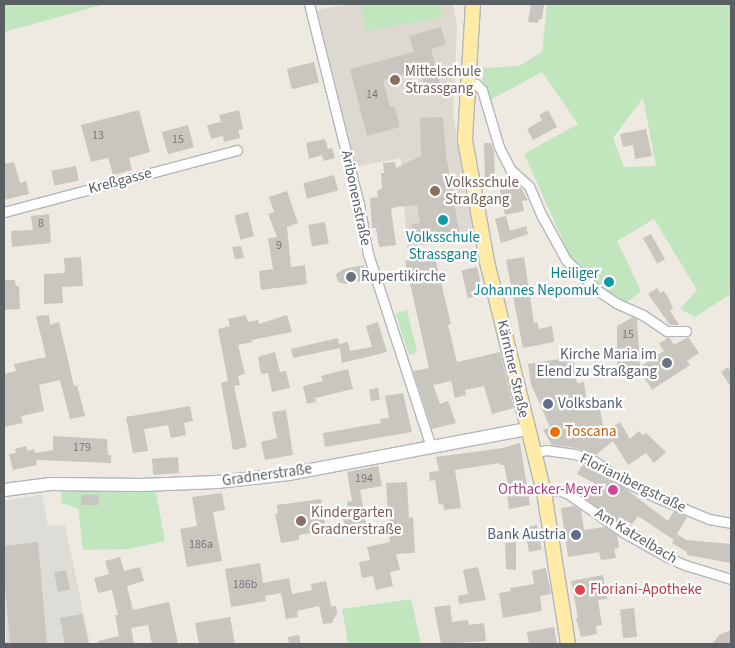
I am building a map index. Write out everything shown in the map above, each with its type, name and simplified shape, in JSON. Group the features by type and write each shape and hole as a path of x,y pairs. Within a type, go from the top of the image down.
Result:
{"main road":[{"name":"Kärntner Straße","path":"473,4 465,140 488,264 544,492 568,644"},
{"name":"Gradnerstraße","path":"4,490 51,484 142,485 217,482 289,474 527,429"}],"street":[{"name":"Aribonenstraße","path":"309,4 359,204 368,254 432,447"},
{"path":"467,81 476,84 482,90 499,147 510,169 529,186 556,245 577,272 597,290 616,303 643,315 667,331 686,331"},
{"name":"Kreßgasse","path":"4,212 237,150"},
{"name":"Florianibergstraße","path":"533,453 546,450 575,454 594,461 624,481 656,496 709,518 731,523"},
{"name":"Am Katzelbach","path":"544,492 557,490 567,492 652,549 685,565 731,579"}],"shaded area":[{"name":"Mittelschule Strassgang","path":"350,4 453,4 457,26 453,114 473,231 464,240 407,248 401,158 354,167 317,10"},
{"path":"42,494 48,526 65,525 90,644 6,644 4,501"}],"green space":[{"path":"4,4 106,4 4,32"},
{"path":"361,4 440,4 443,17 366,31"},
{"path":"547,4 731,4 731,294 695,317 680,309 697,290 654,219 617,241 641,291 625,304 602,290 573,263 524,154 578,124 542,72 481,105 483,68 519,66 542,52","holes":["643,98 656,166 624,167 613,138"]},
{"path":"407,310 417,352 409,355 396,315"},
{"path":"61,492 156,492 165,541 129,549 83,550 78,509 62,503"},
{"path":"411,599 421,644 348,644 342,609"}],"building":[{"path":"531,4 544,4 542,19 539,19 538,23 528,22"},
{"path":"441,27 446,45 431,49 441,88 426,92 420,70 383,80 390,107 394,106 400,127 367,136 350,69 414,52 409,36"},
{"path":"314,62 319,82 292,89 287,69"},
{"path":"139,110 150,152 129,158 132,170 113,175 108,158 91,162 81,125"},
{"path":"239,110 243,129 238,130 240,138 224,142 223,136 211,139 207,125 221,122 219,115"},
{"path":"548,110 557,127 533,140 527,129 542,120 539,115"},
{"path":"443,117 446,155 460,237 444,241 443,238 414,241 412,224 420,223 417,205 396,207 391,209 396,245 379,247 376,228 372,228 370,198 378,197 377,191 382,188 381,173 384,173 383,163 395,162 396,168 421,156 420,118"},
{"path":"188,125 194,147 168,154 162,132"},
{"path":"646,129 652,156 635,159 633,145 623,147 620,134"},
{"path":"325,139 328,149 332,148 335,158 324,161 322,155 309,159 306,143"},
{"path":"484,143 491,143 494,151 495,182 485,183"},
{"path":"14,162 20,183 26,181 29,194 4,200 4,164"},
{"path":"76,166 79,181 54,185 51,171"},
{"path":"334,175 338,190 307,199 303,183"},
{"path":"520,186 528,200 522,201 524,211 505,215 500,190"},
{"path":"287,191 298,223 287,227 291,267 305,265 307,284 261,290 259,271 273,269 268,238 277,237 268,214 274,212 269,197"},
{"path":"248,212 254,236 240,240 234,215"},
{"path":"49,214 51,243 12,247 11,231 33,230 31,216"},
{"path":"506,216 510,231 526,226 528,234 501,243 495,219"},
{"path":"325,222 329,244 312,247 308,225"},
{"path":"651,234 665,259 657,264 643,238"},
{"path":"241,246 244,258 235,259 232,247"},
{"path":"81,257 83,286 62,287 63,303 44,304 44,274 65,273 64,258"},
{"path":"524,257 534,323 537,322 539,329 552,326 554,342 523,348 506,260"},
{"path":"418,258 419,262 435,258 451,324 448,325 457,362 500,352 514,408 492,414 484,386 465,390 466,395 455,398 451,381 433,385 440,404 448,401 456,423 432,429 413,371 429,368 405,261"},
{"name":"Rupertikirche","path":"364,265 366,280 345,284 338,282 336,274 344,269"},
{"path":"477,267 483,294 468,298 461,271"},
{"path":"4,280 15,280 16,286 19,286 20,309 4,310"},
{"path":"657,288 660,293 664,291 669,299 673,309 670,310 679,325 670,325 648,294"},
{"path":"49,315 50,325 59,322 74,386 77,385 85,416 70,419 60,380 39,385 44,411 21,416 23,423 4,427 4,374 16,371 14,364 46,357 36,316"},
{"path":"246,315 248,322 258,320 259,324 287,315 292,332 252,340 252,342 238,345 245,374 238,376 240,385 234,386 247,447 233,450 221,383 228,381 218,329 230,326 228,319"},
{"path":"633,317 637,319 640,366 617,368 617,326"},
{"path":"378,322 387,352 342,363 340,348 293,358 291,349 338,338 339,344 348,342 350,351 372,347 366,326"},
{"name":"Kirche Maria im Elend zu Straßgang","path":"669,337 674,345 688,337 699,353 687,361 690,365 652,390 638,368 664,351 659,344"},
{"path":"275,352 280,372 286,371 290,388 272,392 268,373 261,374 258,357"},
{"path":"573,357 577,383 584,382 587,404 599,403 604,432 620,422 630,439 639,431 643,435 646,433 666,452 654,463 646,453 628,465 613,441 596,455 576,448 552,445 543,430 550,427 531,384 528,364"},
{"path":"728,367 731,372 731,387 721,372"},
{"path":"348,369 353,389 315,398 316,402 307,404 303,386 323,381 321,376"},
{"path":"378,388 380,400 371,401 369,389"},
{"path":"403,393 412,432 325,447 323,433 381,423 380,419 389,418 385,396"},
{"path":"190,406 193,421 184,423 186,435 171,438 168,425 144,429 148,451 133,453 126,417"},
{"path":"286,410 293,455 265,460 261,442 277,438 272,412"},
{"path":"53,436 107,439 108,455 111,455 111,463 36,460 37,465 13,470 9,454 16,453 15,449 26,446 27,451 34,449 35,453 53,450"},
{"path":"520,443 530,505 509,509 507,495 510,494 504,465 499,463 455,470 461,508 444,510 443,504 439,505 435,480 430,481 429,472 439,471 436,457 503,448"},
{"path":"178,457 179,473 153,475 152,459"},
{"path":"583,464 623,487 668,521 674,511 687,517 677,534 686,540 731,544 731,563 687,555 687,552 672,543 674,540 638,516 629,528 626,527 584,498 596,484 577,474"},
{"path":"378,466 382,486 360,490 367,529 345,532 343,517 349,516 347,502 352,501 347,472"},
{"path":"407,482 409,518 413,517 415,553 396,554 400,570 390,572 393,586 376,590 373,576 362,578 359,562 370,560 367,547 390,542 386,483"},
{"path":"222,493 225,510 213,512 222,561 187,567 180,529 197,526 192,497"},
{"path":"81,495 99,495 99,505 81,505"},
{"name":"Kindergarten Gradnerstraße","path":"321,499 326,530 299,535 299,540 281,543 275,514 278,513 277,505"},
{"path":"574,506 581,510 584,530 605,527 617,535 619,548 614,549 616,558 601,560 599,552 568,557 561,508"},
{"path":"537,525 542,550 529,552 524,527"},
{"path":"38,542 47,644 10,644 4,575 4,546"},
{"path":"516,542 516,570 506,569 505,543"},
{"path":"120,557 124,571 140,567 144,581 127,586 133,610 169,602 178,644 152,644 148,625 131,628 134,644 98,644 98,641 119,636 115,615 118,615 112,590 98,593 94,578 109,574 105,561"},
{"path":"260,563 263,583 289,578 292,594 312,590 311,584 326,581 331,606 336,606 337,613 332,623 323,624 319,606 297,611 298,617 286,619 281,593 265,596 266,601 231,607 225,569"},
{"path":"478,567 486,600 459,604 458,596 468,594 463,570"},
{"path":"546,568 551,594 540,596 542,611 503,618 499,593 511,591 510,588 534,584 532,571"},
{"path":"66,570 70,590 58,592 54,572"},
{"path":"603,575 607,599 598,600 602,625 596,626 597,634 581,637 576,618 578,618 571,581"},
{"path":"450,605 452,622 468,620 469,625 484,623 486,641 441,644 434,607"},
{"path":"634,608 637,637 623,638 620,609"},
{"path":"82,614 89,644 65,644 60,618"},
{"path":"230,617 235,644 199,644 195,623"},
{"path":"554,627 557,644 529,644 527,632"},
{"path":"731,630 731,644 712,644 719,635"},
{"path":"299,635 301,644 289,644 288,637"}],"place":[{"name":"Mittelschule Strassgang","path":"395,80"},
{"name":"Volksschule Straßgang","path":"435,191"},
{"name":"Volksschule Strassgang","path":"443,220"},
{"name":"Rupertikirche","path":"351,277"},
{"name":"Heiliger Johannes Nepomuk","path":"609,282"},
{"name":"Kirche Maria im Elend zu Straßgang","path":"667,363"},
{"name":"Volksbank","path":"548,404"},
{"name":"Toscana","path":"555,432"},
{"name":"Orthacker-Meyer","path":"613,490"},
{"name":"Kindergarten Gradnerstraße","path":"301,521"},
{"name":"Bank Austria","path":"576,535"},
{"name":"Floriani-Apotheke","path":"580,590"}]}
